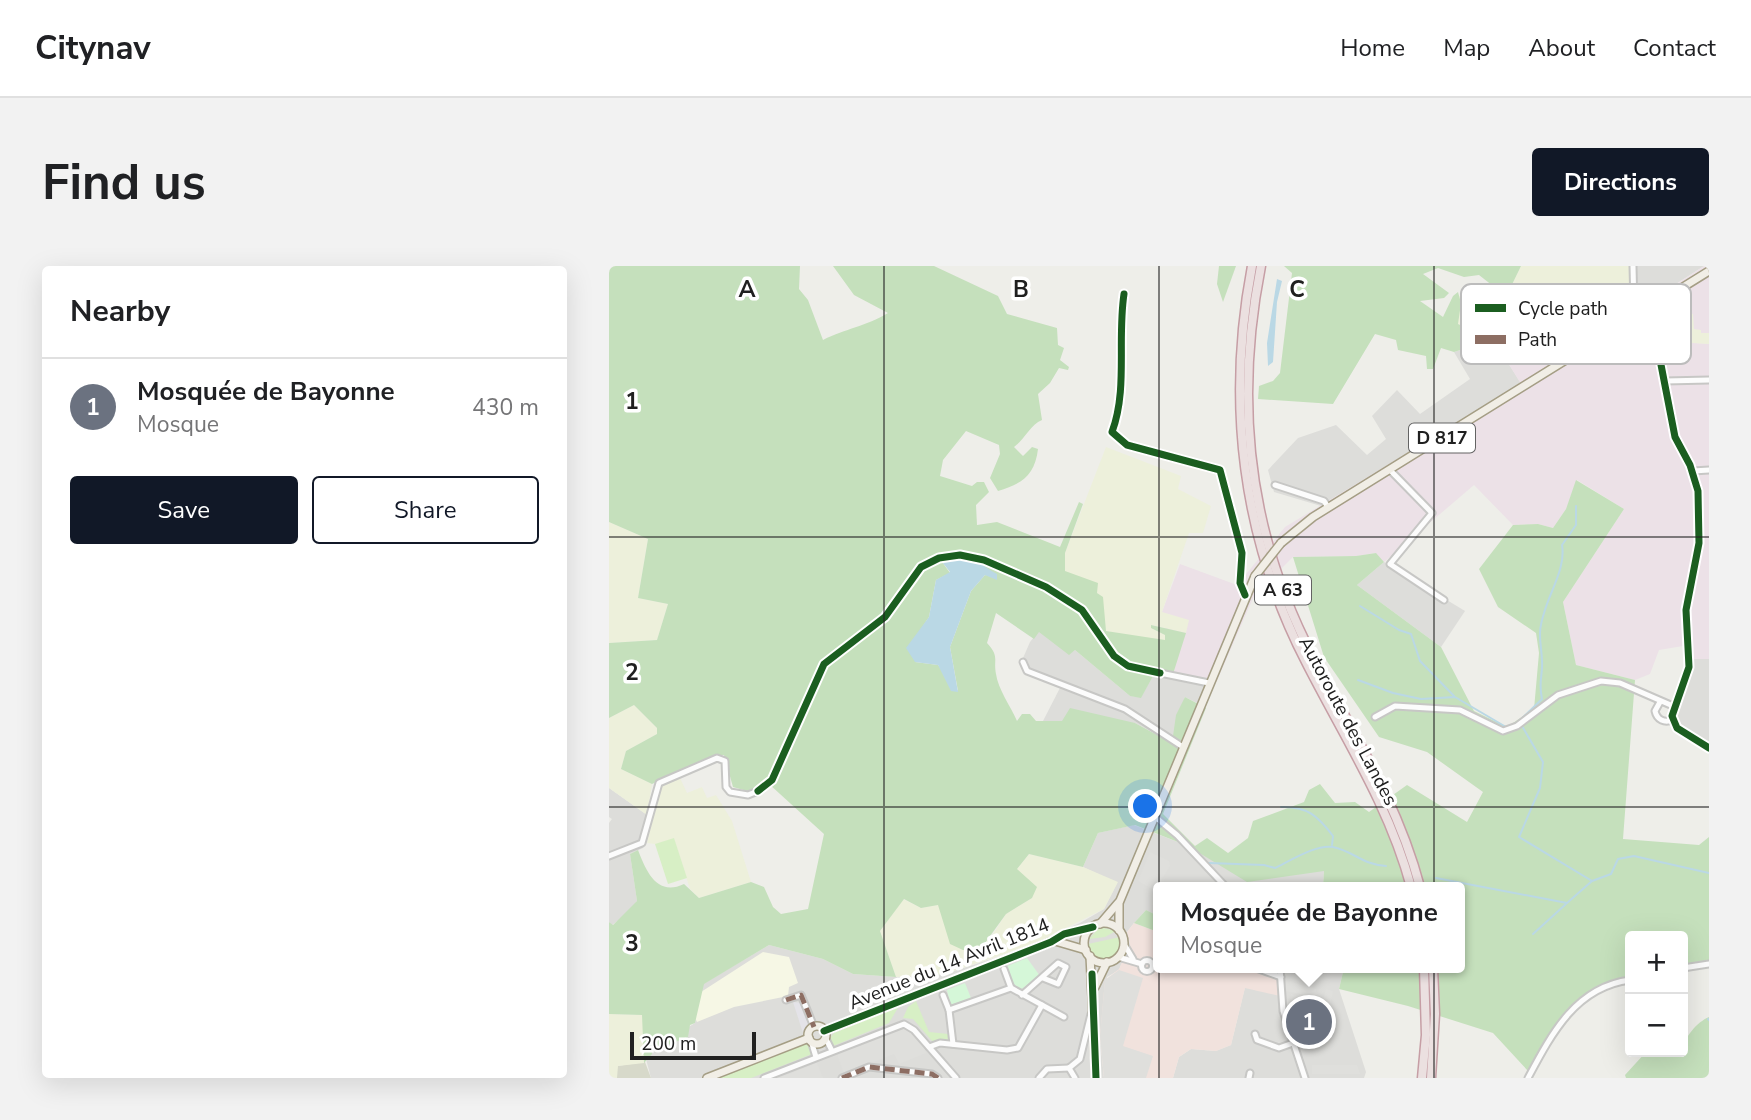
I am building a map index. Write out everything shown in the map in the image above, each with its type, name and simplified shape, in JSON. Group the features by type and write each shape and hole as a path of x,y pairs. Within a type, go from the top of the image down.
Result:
{"highway":[{"name":"Autoroute des Landes","path":"1252,266 1242,318 1239,408 1244,473 1257,540 1288,627 1385,810 1409,882"},
{"name":"Autoroute des Landes","path":"1261,266 1251,318 1246,370 1252,471 1266,538 1303,637 1394,809 1418,882"},
{"path":"1422,1078 1426,1035 1424,973"},
{"path":"1431,1078 1435,1024 1433,973"}],"main road":[{"name":"D 817","path":"1689,284 1709,271"},
{"name":"D 817","path":"1119,930 1119,903 1255,576 1281,543 1328,507 1561,364"},
{"name":"D 817","path":"1097,925 1119,903"},
{"path":"1094,992 1107,962 1118,957 1124,944 1119,930 1097,925 1086,935 1094,992 1097,1078"},
{"name":"Avenue du 14 Avril 1814","path":"707,1078 825,1035 1064,934 1097,925"},
{"name":"Avenue du 14 Avril 1814","path":"1054,940 1088,953"},
{"path":"1088,953 1107,962"},
{"path":"810,1041 807,1032 814,1027 819,1026 825,1035"}],"street":[{"path":"1633,266 1633,284"},
{"path":"1124,294 1119,369 1121,404 1112,432 1127,445 1220,470 1242,553 1240,583 1245,595"},
{"path":"1662,364 1675,437 1693,471 1698,491 1699,543 1686,610 1689,667 1673,706 1673,720 1687,736 1709,748"},
{"path":"1665,381 1709,380"},
{"path":"1390,470 1432,513 1391,564 1444,600"},
{"path":"1693,471 1709,470"},
{"path":"1275,485 1324,501 1328,507"},
{"path":"1023,662 1027,671 1125,709 1182,747"},
{"path":"1160,673 1209,683"},
{"path":"1375,717 1395,706 1460,710 1503,731 1517,726 1558,695 1601,681 1620,682 1673,706"},
{"path":"1660,702 1655,711 1658,718 1665,722 1673,720"},
{"path":"609,856 642,844 659,783 717,758 725,761 726,788 730,792 748,795 758,791"},
{"path":"1154,816 1177,835 1218,882"},
{"path":"1124,944 1133,959"},
{"path":"1118,957 1133,959 1142,964 1146,972 1153,964"},
{"path":"1688,967 1709,964"},
{"path":"1004,969 1010,988 1064,1017"},
{"path":"1272,973 1281,976"},
{"path":"1280,973 1283,1011 1305,1078"},
{"path":"1023,995 1043,978"},
{"path":"1528,1078 1546,1045 1584,998 1609,983 1625,981"},
{"path":"949,1010 1010,988"},
{"path":"786,1000 801,995 814,1027"},
{"path":"943,995 949,1010 953,1044"},
{"path":"1039,1078 1047,1069 1069,1068 1080,1059 1093,1002"},
{"path":"929,1047 940,1043 1007,1050 1019,1046 1042,1005"},
{"path":"764,1078 904,1024 913,1028 956,1078"},
{"path":"1255,1034 1257,1040 1279,1048 1293,1043"},
{"path":"825,1035 832,1051"},
{"path":"810,1041 816,1057"},
{"path":"842,1078 869,1067 932,1074 938,1078"},
{"path":"1069,1068 1076,1078"}],"shaded area":[{"path":"1521,266 1630,266 1630,284 1512,284"},
{"path":"1635,266 1704,266 1676,284 1637,284"},
{"path":"1704,266 1709,266 1709,333 1691,336 1691,284 1676,284"},
{"path":"1461,296 1461,325 1458,324"},
{"path":"1691,314 1694,329 1709,333 1709,344 1691,343"},
{"path":"1691,343 1709,344 1709,659 1693,659 1683,646 1659,650 1650,674 1635,680 1576,665 1563,602 1624,509 1577,480 1566,509 1553,528 1538,524 1513,525 1474,485 1384,562 1375,553 1357,556 1293,557 1254,596 1215,685 1173,674 1162,612 1180,564 1237,585 1285,527 1521,384 1509,364 1691,364"},
{"path":"1461,350 1461,364 1454,352"},
{"path":"1461,364 1509,364 1522,385 1321,506 1274,492 1268,470 1298,438 1336,425 1367,455 1386,439 1372,416 1397,390 1420,414 1470,379"},
{"path":"1106,447 1181,476 1178,489 1211,506 1203,533 1189,533 1162,612 1189,620 1186,633 1152,625 1151,628 1165,635 1165,640 1153,640 1106,631 1097,593 1065,571 1065,553"},
{"path":"609,522 648,539 638,598 668,604 657,640 609,643"},
{"path":"1384,562 1465,611 1441,647 1357,585"},
{"path":"1039,631 1069,654 1075,650 1130,696 1141,697 1158,667 1206,683 1197,703 1185,697 1172,743 1135,723 1043,721 1061,686 1029,676 1020,665 1030,642"},
{"path":"1693,659 1709,659 1709,748 1673,727 1674,710"},
{"path":"634,705 657,728 657,734 626,751 621,769 652,784 647,815 609,788 609,718"},
{"path":"680,778 687,793 702,787 707,798 716,795 732,821 751,882 699,898 690,889 674,839 655,844 647,843 661,785"},
{"path":"609,788 647,815 648,832 643,848 630,854 637,901 630,911 612,925 609,922 609,823 612,819 609,817"},
{"path":"1134,825 1188,846 1324,871 1323,882 1153,882 1153,914 1146,910 1127,932 1130,944 1119,970 1107,977 1100,1036 1104,1078 651,1078 646,1059 651,1051 695,1023 703,984 769,945 823,959 853,974 896,977 945,974 1007,954 1080,923 1104,909 1117,883 1083,867 1098,833"},
{"path":"1150,852 1169,861 1170,866 1160,882 1153,882 1153,906 1152,889 1138,881"},
{"path":"1029,854 1083,867 1118,882 1104,909 1036,943 945,974 896,977 880,931 903,899 921,908 938,905 991,937 1006,914 1032,898 1017,869"},
{"path":"1134,923 1153,930 1153,973 1260,973 1279,979 1280,996 1245,988 1231,1045 1216,1051 1191,1049 1179,1057 1173,1078 1104,1078 1100,1036 1105,980 1119,969 1130,944 1127,932"},
{"path":"763,952 789,957 798,983 789,987 788,996 734,1007 697,1022 687,1001"},
{"path":"1119,970 1143,978 1123,1046 1153,1056 1146,1078 1104,1078 1100,1036 1105,980"},
{"path":"1260,973 1343,973 1339,989 1366,1072 1364,1078 1173,1078 1179,1057 1191,1049 1216,1051 1231,1045 1245,987 1264,976"},
{"path":"1284,980 1316,989 1317,997 1285,991"},
{"path":"1326,989 1333,991 1328,1013 1315,1010 1317,1001 1323,1002"},
{"path":"1291,994 1315,1000 1313,1009 1291,1004"},
{"path":"793,1002 803,1003 811,1020 803,1033"},
{"path":"1286,1005 1328,1015 1324,1035 1297,1033"},
{"path":"1290,1007 1306,1010 1307,1022 1301,1022 1304,1032 1294,1028"},
{"path":"609,1014 642,1015 643,1021 644,1063 618,1066 617,1078 609,1078"},
{"path":"906,1027 923,1045 926,1053 899,1064 894,1054 844,1074 837,1054"},
{"path":"645,1062 651,1078 617,1078 617,1066"},
{"path":"817,1063 823,1078 779,1078"},
{"path":"1312,1065 1357,1065 1360,1074 1312,1074"}],"green space":[{"path":"609,266 800,266 799,289 808,300 823,340 888,313 854,295 833,266 934,266 998,296 1007,314 1057,328 1058,345 1064,348 1060,360 1069,367 1068,370 1059,368 1050,383 1038,394 1042,420 1014,447 1023,456 1032,447 1038,449 1030,472 1014,485 998,491 990,478 1000,454 999,445 966,431 943,460 940,476 972,486 977,482 984,482 989,492 976,505 977,525 997,522 1060,547 1079,502 1083,504 1065,553 1065,571 1098,583 1097,593 1103,597 1106,631 1165,640 1165,635 1151,628 1151,625 1186,633 1173,674 1158,667 1141,698 1130,696 1075,650 1069,655 1039,632 1034,639 996,613 987,643 995,655 999,686 1017,721 1022,714 1030,714 1036,721 1062,721 1070,708 1135,723 1172,743 1176,715 1185,697 1206,708 1163,814 1195,846 1207,838 1228,853 1248,838 1253,821 1304,802 1309,790 1320,784 1335,803 1355,802 1369,812 1407,785 1467,822 1483,792 1427,752 1379,737 1324,657 1293,557 1376,553 1384,562 1357,585 1441,647 1474,711 1507,727 1534,709 1539,653 1536,633 1498,607 1479,569 1513,525 1538,524 1553,528 1566,509 1576,480 1624,509 1563,602 1576,665 1635,680 1623,839 1699,845 1709,837 1709,961 1688,963 1688,931 1625,931 1625,978 1612,981 1582,999 1547,1040 1528,1071 1493,1033 1408,1006 1339,989 1343,973 1465,973 1465,882 1323,882 1324,871 1247,882 1188,846 1135,825 1098,833 1083,867 1029,854 1017,869 1037,887 1032,898 1006,914 980,950 963,950 950,944 938,905 921,908 904,899 880,931 896,977 853,974 823,959 769,945 704,984 695,1023 690,1025 688,1037 652,1051 644,1063 642,1015 609,1014 609,922 613,925 637,901 630,854 638,850 649,873 660,884 675,887 684,884 699,898 751,882 764,887 773,907 781,914 808,909 824,834 769,784 747,791 733,787 724,755 715,755 652,784 621,769 626,751 657,734 657,728 634,705 609,718 609,643 657,640 668,604 638,598 648,539 609,522","holes":["940,559 997,579 985,575 971,591 950,647 958,691 938,665 915,662 917,635 929,617 936,580 950,573"]},
{"path":"1219,266 1236,266 1223,302 1217,284"},
{"path":"1284,266 1521,266 1512,284 1490,284 1479,275 1464,277 1438,268 1423,274 1449,293 1444,298 1420,301 1443,317 1453,296 1458,292 1461,303 1458,324 1461,325 1461,350 1454,352 1441,348 1433,369 1427,369 1426,356 1398,350 1396,340 1375,334 1333,404 1258,399 1259,386 1273,381 1280,373 1292,273"},
{"path":"674,838 687,878 668,884 655,844"},
{"path":"1146,910 1153,914 1153,930 1134,923"},
{"path":"1100,927 1116,931 1105,937 1089,939"},
{"path":"1120,937 1120,949 1112,958 1098,958 1092,954 1088,944"},
{"path":"1027,958 1040,976 1020,990 1011,981 1005,967"},
{"path":"965,983 971,998 950,1005 947,990"},
{"path":"916,1001 929,1032 948,1034 948,1040 933,1042 913,1019 903,1018 908,1007"},
{"path":"899,1006 889,1023 833,1046 830,1038 834,1033"},
{"path":"1709,1017 1709,1078 1626,1078 1625,1075 1641,1057 1688,1057 1688,1036"},
{"path":"802,1044 809,1045 812,1054 751,1078 719,1078"}],"water":[{"path":"1277,279 1282,281 1277,302 1273,362 1268,366 1267,343"},
{"path":"960,555 975,560 997,574 997,580 985,575 971,591 950,647 958,692 951,691 938,665 915,662 906,648 929,617 936,580 950,572 939,558"}],"waterway":[{"path":"1517,723 1542,699 1541,627 1560,571 1562,545 1576,525 1576,506"},
{"path":"1360,606 1399,630 1411,634 1420,661 1454,696"},
{"path":"1358,680 1393,693 1421,699 1455,697 1506,727"},
{"path":"1522,726 1543,762 1540,788 1519,837 1592,881 1611,874 1618,859 1634,856 1709,873"},
{"path":"1281,807 1305,810 1317,818 1333,836 1332,845"},
{"path":"1209,863 1264,865 1275,868 1311,850 1333,847 1371,863 1386,866"},
{"path":"1436,878 1457,882"},
{"path":"1465,884 1567,903 1592,881"},
{"path":"1533,934 1566,904"}],"marked path":[{"path":"786,1000 801,995 814,1027"},
{"path":"842,1078 869,1067 932,1074 938,1078"}],"cycle path":[{"path":"1124,294 1120,399 1112,432 1127,445 1220,470 1242,553 1240,583 1245,595"},
{"path":"1661,364 1675,437 1690,465 1698,491 1699,543 1686,610 1689,667 1672,716 1677,728 1709,748"},
{"path":"758,791 772,780 824,664 885,617 921,567 939,558 960,555 984,560 1046,587 1082,610 1114,656 1128,666 1160,673"},
{"path":"824,1031 1051,942 1064,934 1093,927"},
{"path":"1092,974 1096,1078"}],"place":[{"name":"Mosquée de Bayonne","path":"1309,1022"}]}
